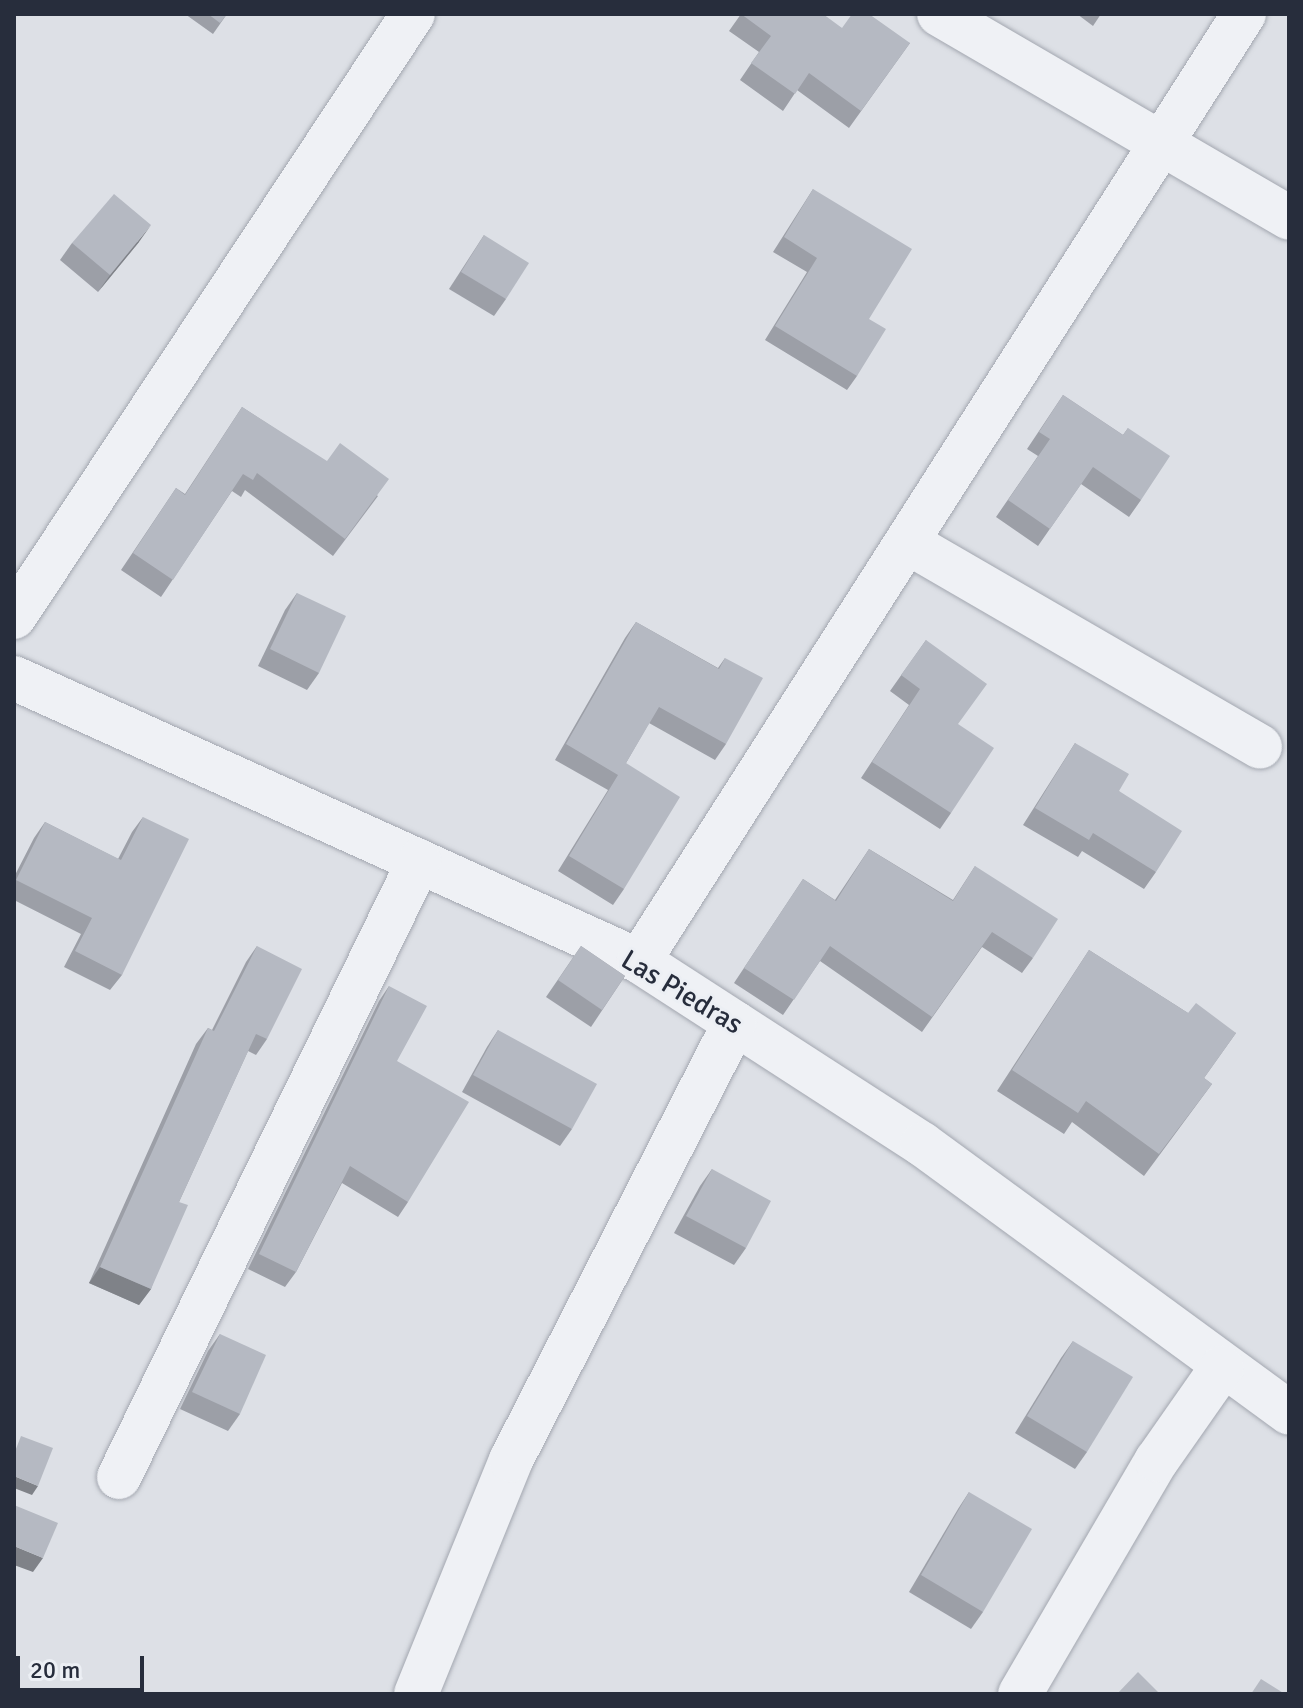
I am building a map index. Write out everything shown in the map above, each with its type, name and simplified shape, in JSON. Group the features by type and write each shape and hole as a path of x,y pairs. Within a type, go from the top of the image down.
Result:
{"street":[{"path":"14,617 413,14"},
{"path":"939,14 1289,218"},
{"path":"639,961 1244,14"},
{"path":"907,542 1260,747"},
{"name":"Las Piedras","path":"14,678 639,961 922,1144 1222,1367 1289,1413"},
{"path":"119,1477 419,861"},
{"path":"416,1694 511,1460 735,1023"},
{"path":"1020,1694 1157,1460 1222,1367"}],"building":[{"path":"208,14 227,14 220,23"},
{"path":"741,14 823,14 842,28 852,14 869,14 910,43 861,111 809,73 795,94 751,63 771,36"},
{"path":"813,189 912,249 869,319 886,329 857,376 775,326 817,258 784,237"},
{"path":"114,194 151,225 110,275 72,243"},
{"path":"484,235 529,263 506,299 461,272"},
{"path":"1063,395 1123,435 1128,428 1170,456 1141,500 1093,467 1050,529 1008,500 1050,439 1039,432"},
{"path":"242,407 327,461 340,443 389,479 345,539 257,473 253,480 243,474 173,580 133,553 176,488 185,495"},
{"path":"297,593 346,616 319,673 270,649"},
{"path":"636,622 719,669 725,658 763,678 726,744 659,707 626,763 680,797 624,889 569,856 618,775 566,744"},
{"path":"926,640 987,684 958,724 994,748 951,813 872,762 920,689 901,675"},
{"path":"1075,743 1129,774 1119,791 1182,831 1156,872 1093,833 1089,840 1035,808"},
{"path":"143,817 189,839 122,975 75,951 92,918 16,880 45,822 121,860"},
{"path":"869,849 953,901 975,866 1058,919 1033,958 992,932 932,1017 830,946 794,1000 744,968 803,879 836,901"},
{"path":"257,946 302,969 267,1039 256,1034 179,1202 188,1205 151,1289 100,1267 208,1028 214,1031"},
{"path":"581,946 625,976 602,1010 558,980"},
{"path":"1089,950 1188,1013 1196,1003 1236,1033 1204,1078 1212,1084 1159,1154 1086,1101 1078,1113 1012,1070"},
{"path":"389,986 427,1006 397,1061 469,1102 408,1202 350,1166 296,1272 259,1254"},
{"path":"498,1030 597,1084 572,1129 473,1075"},
{"path":"712,1169 771,1201 746,1248 686,1216"},
{"path":"220,1334 266,1355 240,1414 192,1392"},
{"path":"1073,1341 1133,1377 1087,1452 1027,1416"},
{"path":"21,1436 53,1448 38,1486 14,1476 14,1454"},
{"path":"969,1492 1032,1529 983,1612 921,1575"},
{"path":"14,1505 58,1523 43,1558 14,1546"},
{"path":"1138,1672 1160,1694 1117,1694"},
{"path":"1261,1679 1285,1694 1251,1694"}]}
